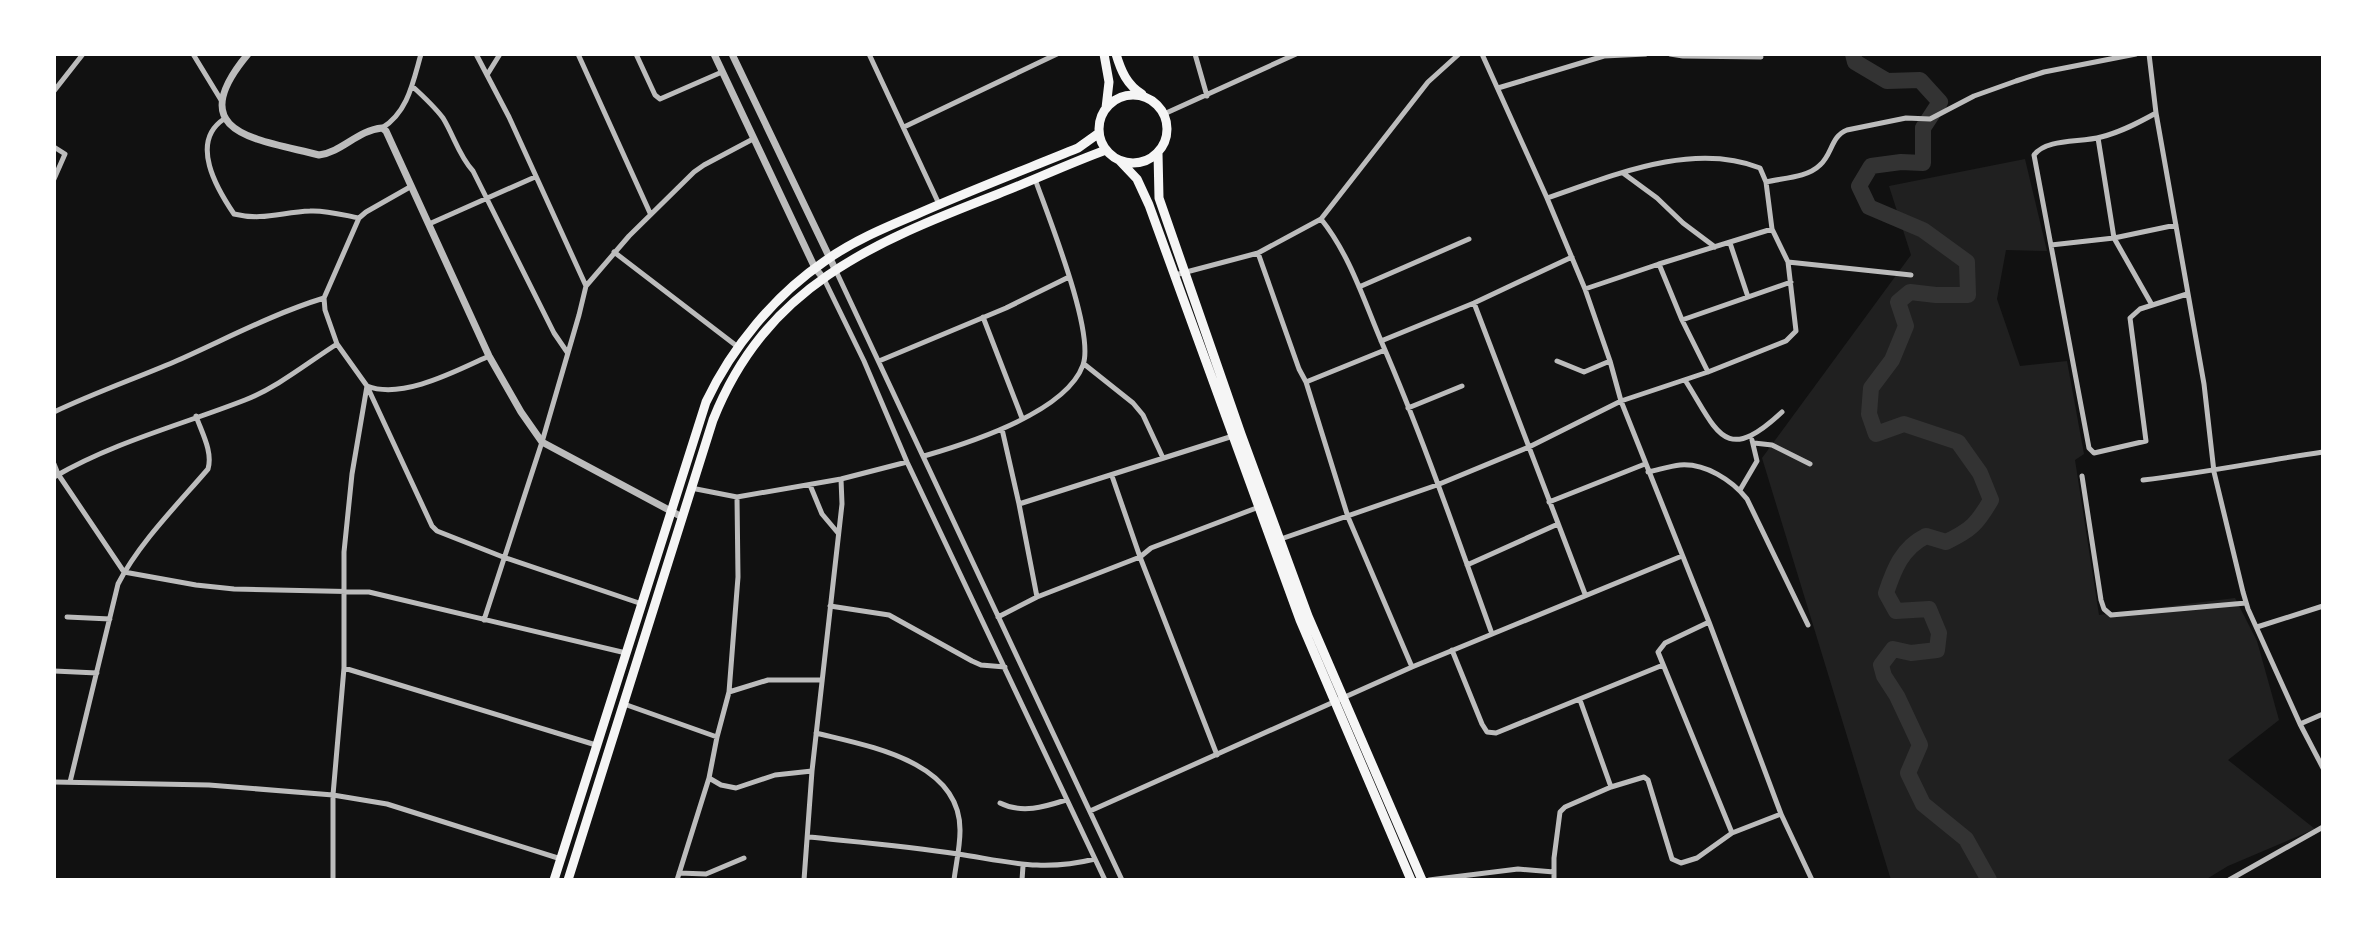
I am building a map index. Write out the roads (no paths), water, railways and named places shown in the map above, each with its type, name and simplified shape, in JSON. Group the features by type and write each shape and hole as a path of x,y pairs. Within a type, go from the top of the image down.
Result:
{"main road":[{"path":"1104,54 1108,82 1106,108"},
{"path":"1116,54 1132,89 1158,105 1168,124 1167,134 1158,153 1159,198 1179,273 1257,508 1338,699 1422,880"},
{"path":"1150,98 1126,95 1115,100 1101,116 1099,133 1106,150 1137,179 1179,273 1268,505 1338,699 1411,880"},
{"path":"554,880 706,402 738,347 793,286 829,258 867,236 939,204 1078,148 1099,133"},
{"path":"568,880 722,397 748,352 800,295 873,246 1106,150"},
{"path":"1119,160 1140,162 1158,153"}],"street":[{"path":"54,91 83,54"},
{"path":"193,54 221,100 224,119 231,128 249,137 319,155 329,154 373,128 382,128 394,121 403,109 421,54"},
{"path":"221,100 237,67 248,54"},
{"path":"476,54 509,117 586,286"},
{"path":"487,75 500,54"},
{"path":"579,54 650,214"},
{"path":"636,54 655,95 660,99 722,72"},
{"path":"713,54 815,268 824,279 864,361 907,462 1105,880"},
{"path":"732,54 879,360 1122,880"},
{"path":"880,54 870,56 939,204"},
{"path":"904,127 1057,54"},
{"path":"1195,54 1207,96"},
{"path":"1164,114 1296,54"},
{"path":"1179,273 1258,253 1321,219 1428,82 1459,54"},
{"path":"1482,54 1585,289 1621,401 1648,472 1709,622 1781,814 1812,880"},
{"path":"1497,88 1604,56 1646,54"},
{"path":"1670,54 1761,57"},
{"path":"1766,182 1805,174 1820,165 1839,133 1906,118 1930,120 1974,96 2044,72 2136,54"},
{"path":"2149,54 2156,113 2204,384 2214,472 2246,603 2300,724 2323,768"},
{"path":"412,86 442,118 464,162 473,171 554,332 568,352"},
{"path":"2156,113 2134,125 2098,138 2043,147 2034,155 2089,448 2094,453 2146,441 2130,318 2140,309 2188,294"},
{"path":"224,119 216,125 207,147 209,163 218,187 234,215 274,217 314,211 359,218"},
{"path":"382,128 386,131 489,356 521,412 542,442 682,517"},
{"path":"2098,138 2114,238 2152,306"},
{"path":"484,620 542,442 586,286 650,214 704,165 753,139"},
{"path":"54,147 65,155 54,180"},
{"path":"1270,543 1437,485 1529,447 1621,401 1708,372 1786,341 1796,331 1788,262 1772,229 1766,182 1760,169 1748,163 1722,159 1683,160 1623,173 1547,198"},
{"path":"1623,173 1716,247"},
{"path":"429,224 535,177"},
{"path":"924,456 968,443 1002,429 1049,403 1072,384 1084,364 1085,347 1075,295 1035,179"},
{"path":"410,187 359,218 324,298 325,310 337,344 367,386 432,526 437,531 503,557 642,604"},
{"path":"1321,219 1338,240 1385,350 1492,634"},
{"path":"2051,245 2114,238 2176,225"},
{"path":"1585,289 1772,229"},
{"path":"1359,287 1469,239"},
{"path":"1730,243 1748,297"},
{"path":"614,252 738,347"},
{"path":"1258,253 1306,382 1348,517 1412,667"},
{"path":"1381,341 1474,303 1572,257"},
{"path":"1788,262 1911,275"},
{"path":"1659,264 1682,320 1708,372"},
{"path":"879,360 983,317 1069,277"},
{"path":"1682,320 1791,282"},
{"path":"54,412 289,310 324,298"},
{"path":"1474,303 1585,594"},
{"path":"983,317 1022,418"},
{"path":"56,475 107,451 196,416 246,400 276,386 337,344"},
{"path":"1306,382 1385,350"},
{"path":"367,386 379,390 413,387 452,374 489,356"},
{"path":"1557,360 1584,372 1610,361"},
{"path":"1084,364 1116,387 1138,409 1163,458"},
{"path":"1685,380 1710,419 1727,439 1752,440 1772,445 1810,464"},
{"path":"333,880 333,795 344,668 342,592 352,474 367,386"},
{"path":"1408,408 1462,386"},
{"path":"1752,440 1782,412"},
{"path":"70,782 118,584 124,572 172,510 208,469 211,460 196,416"},
{"path":"1002,429 1037,597"},
{"path":"1019,504 1241,433"},
{"path":"1740,490 1757,461 1752,440"},
{"path":"2143,480 2214,472 2266,460 2323,452"},
{"path":"691,488 737,497 841,479 907,462"},
{"path":"54,464 56,475 124,572 234,589 369,592 626,653"},
{"path":"1549,502 1645,464"},
{"path":"1648,472 1691,465 1724,477 1740,490 1747,499 1808,625"},
{"path":"1112,476 1140,557 1217,755"},
{"path":"2082,476 2101,600 2111,615 2246,603"},
{"path":"804,880 812,771 842,504 841,479"},
{"path":"810,485 822,514 838,533"},
{"path":"737,497 738,578 729,692 716,737 709,778 678,876 706,874 744,858"},
{"path":"998,617 1037,597 1140,557 1151,548 1268,505"},
{"path":"1467,565 1558,524"},
{"path":"1090,811 1412,667 1682,556"},
{"path":"831,606 889,615 972,662 1005,667"},
{"path":"2257,627 2323,606"},
{"path":"67,617 110,619"},
{"path":"1709,622 1665,642 1658,652 1732,833"},
{"path":"1452,650 1482,724 1487,732 1496,733 1663,665"},
{"path":"344,668 596,745"},
{"path":"54,671 97,673"},
{"path":"729,692 768,680 822,680"},
{"path":"1580,700 1611,787"},
{"path":"623,704 716,737"},
{"path":"2300,724 2323,714"},
{"path":"816,733 906,759 926,769 947,791 957,811 960,830 954,880"},
{"path":"709,778 721,785 736,788 775,775 812,771"},
{"path":"1429,880 1517,869 1554,876 1560,812 1565,807 1611,787 1644,778 1648,779 1672,859 1676,862 1689,862 1732,833 1781,814"},
{"path":"54,782 209,785 333,795 387,804 561,859"},
{"path":"1000,803 1017,809 1047,806 1066,800"},
{"path":"2229,880 2323,827"},
{"path":"809,837 957,854 1023,866 1071,865 1095,859"},
{"path":"1022,880 1023,866"},
{"path":"2248,870 2252,880"}],"waterway":[{"path":"1853,54 1855,62 1887,81 1920,80 1940,102 1923,128 1923,163 1901,162 1871,166 1859,186 1869,207 1923,230 1967,262 1968,295 1910,292 1898,302 1906,326 1892,360 1871,388 1869,414 1876,434 1904,424 1958,442 1980,473 1991,500 1973,526 1962,534 1946,542 1926,536 1900,560 1886,593 1896,611 1929,609 1939,633 1937,650 1911,653 1893,649 1881,665 1884,676 1897,696 1920,745 1908,773 1923,804 1966,839 1989,880"}]}
